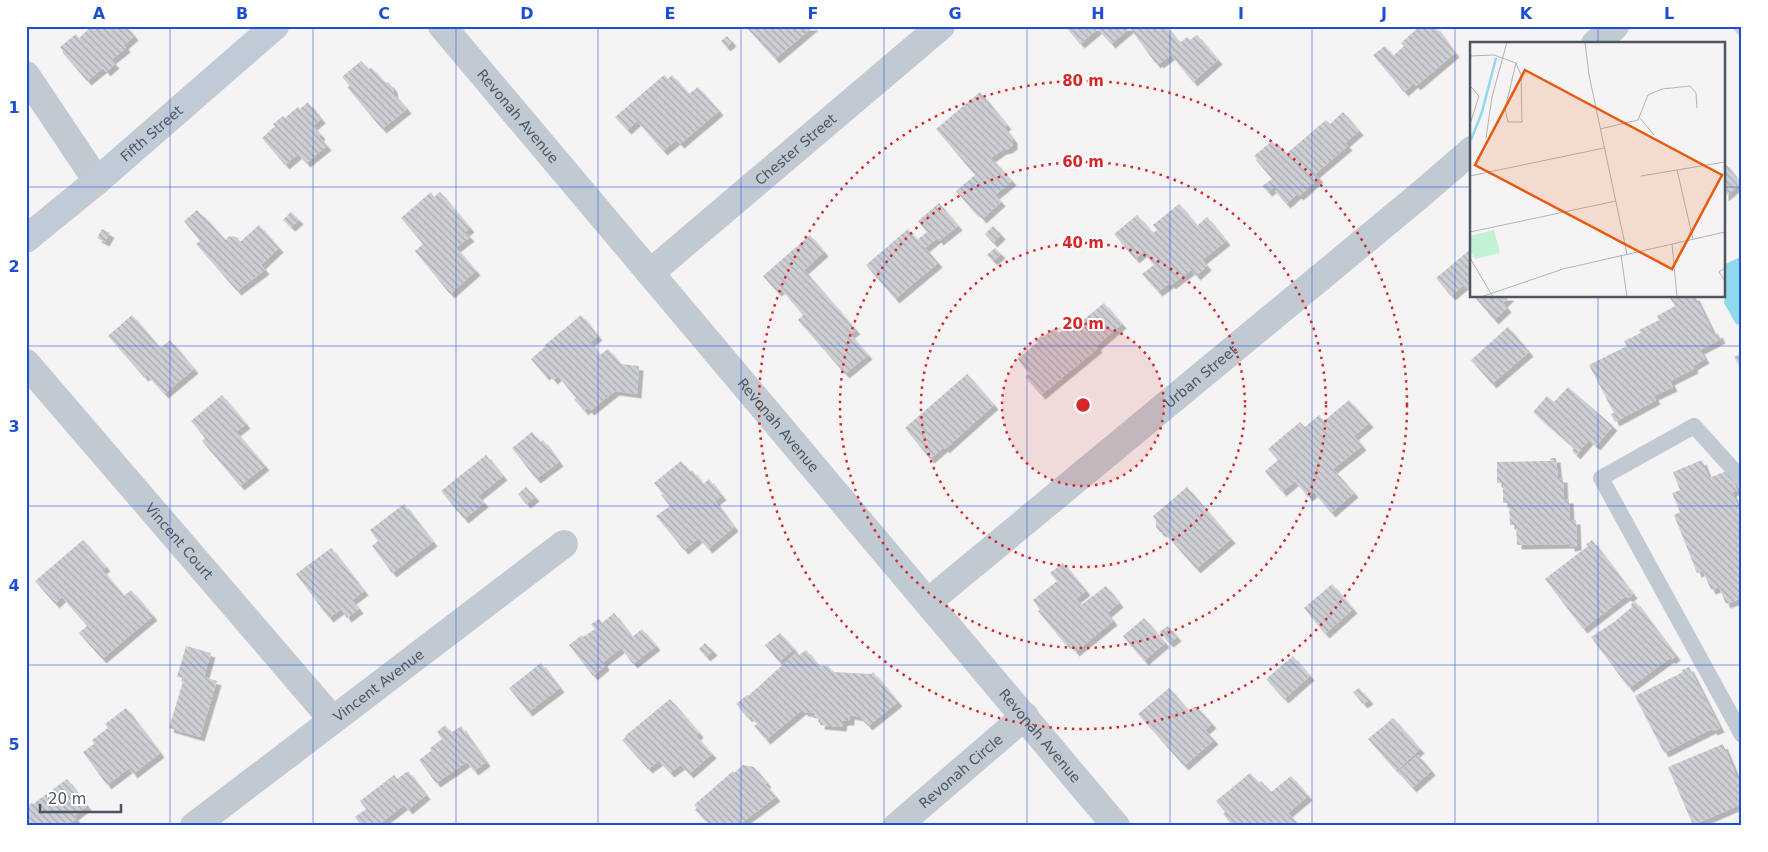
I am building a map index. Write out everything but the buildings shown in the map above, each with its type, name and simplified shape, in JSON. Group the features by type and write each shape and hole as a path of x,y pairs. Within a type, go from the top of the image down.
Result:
{"street":[{"name":"Fifth Street","path":"26,239 97,181 275,26"},
{"name":"Revonah Avenue","path":"442,26 1116,826"},
{"name":"Chester Street","path":"650,273 941,26"},
{"path":"1597,42 1615,26"},
{"path":"26,75 97,181"},
{"name":"Urban Street","path":"928,602 1470,152"},
{"name":"Vincent Court","path":"26,363 332,719"},
{"name":"Vincent Avenue","path":"194,826 564,544"},
{"name":"Revonah Circle","path":"897,826 1025,716"}],"lane":[{"path":"1742,479 1694,426 1601,478 1742,735"}],"water":[{"path":"1742,258 1742,325 1736,324 1724,303 1726,298 1726,264"}]}
